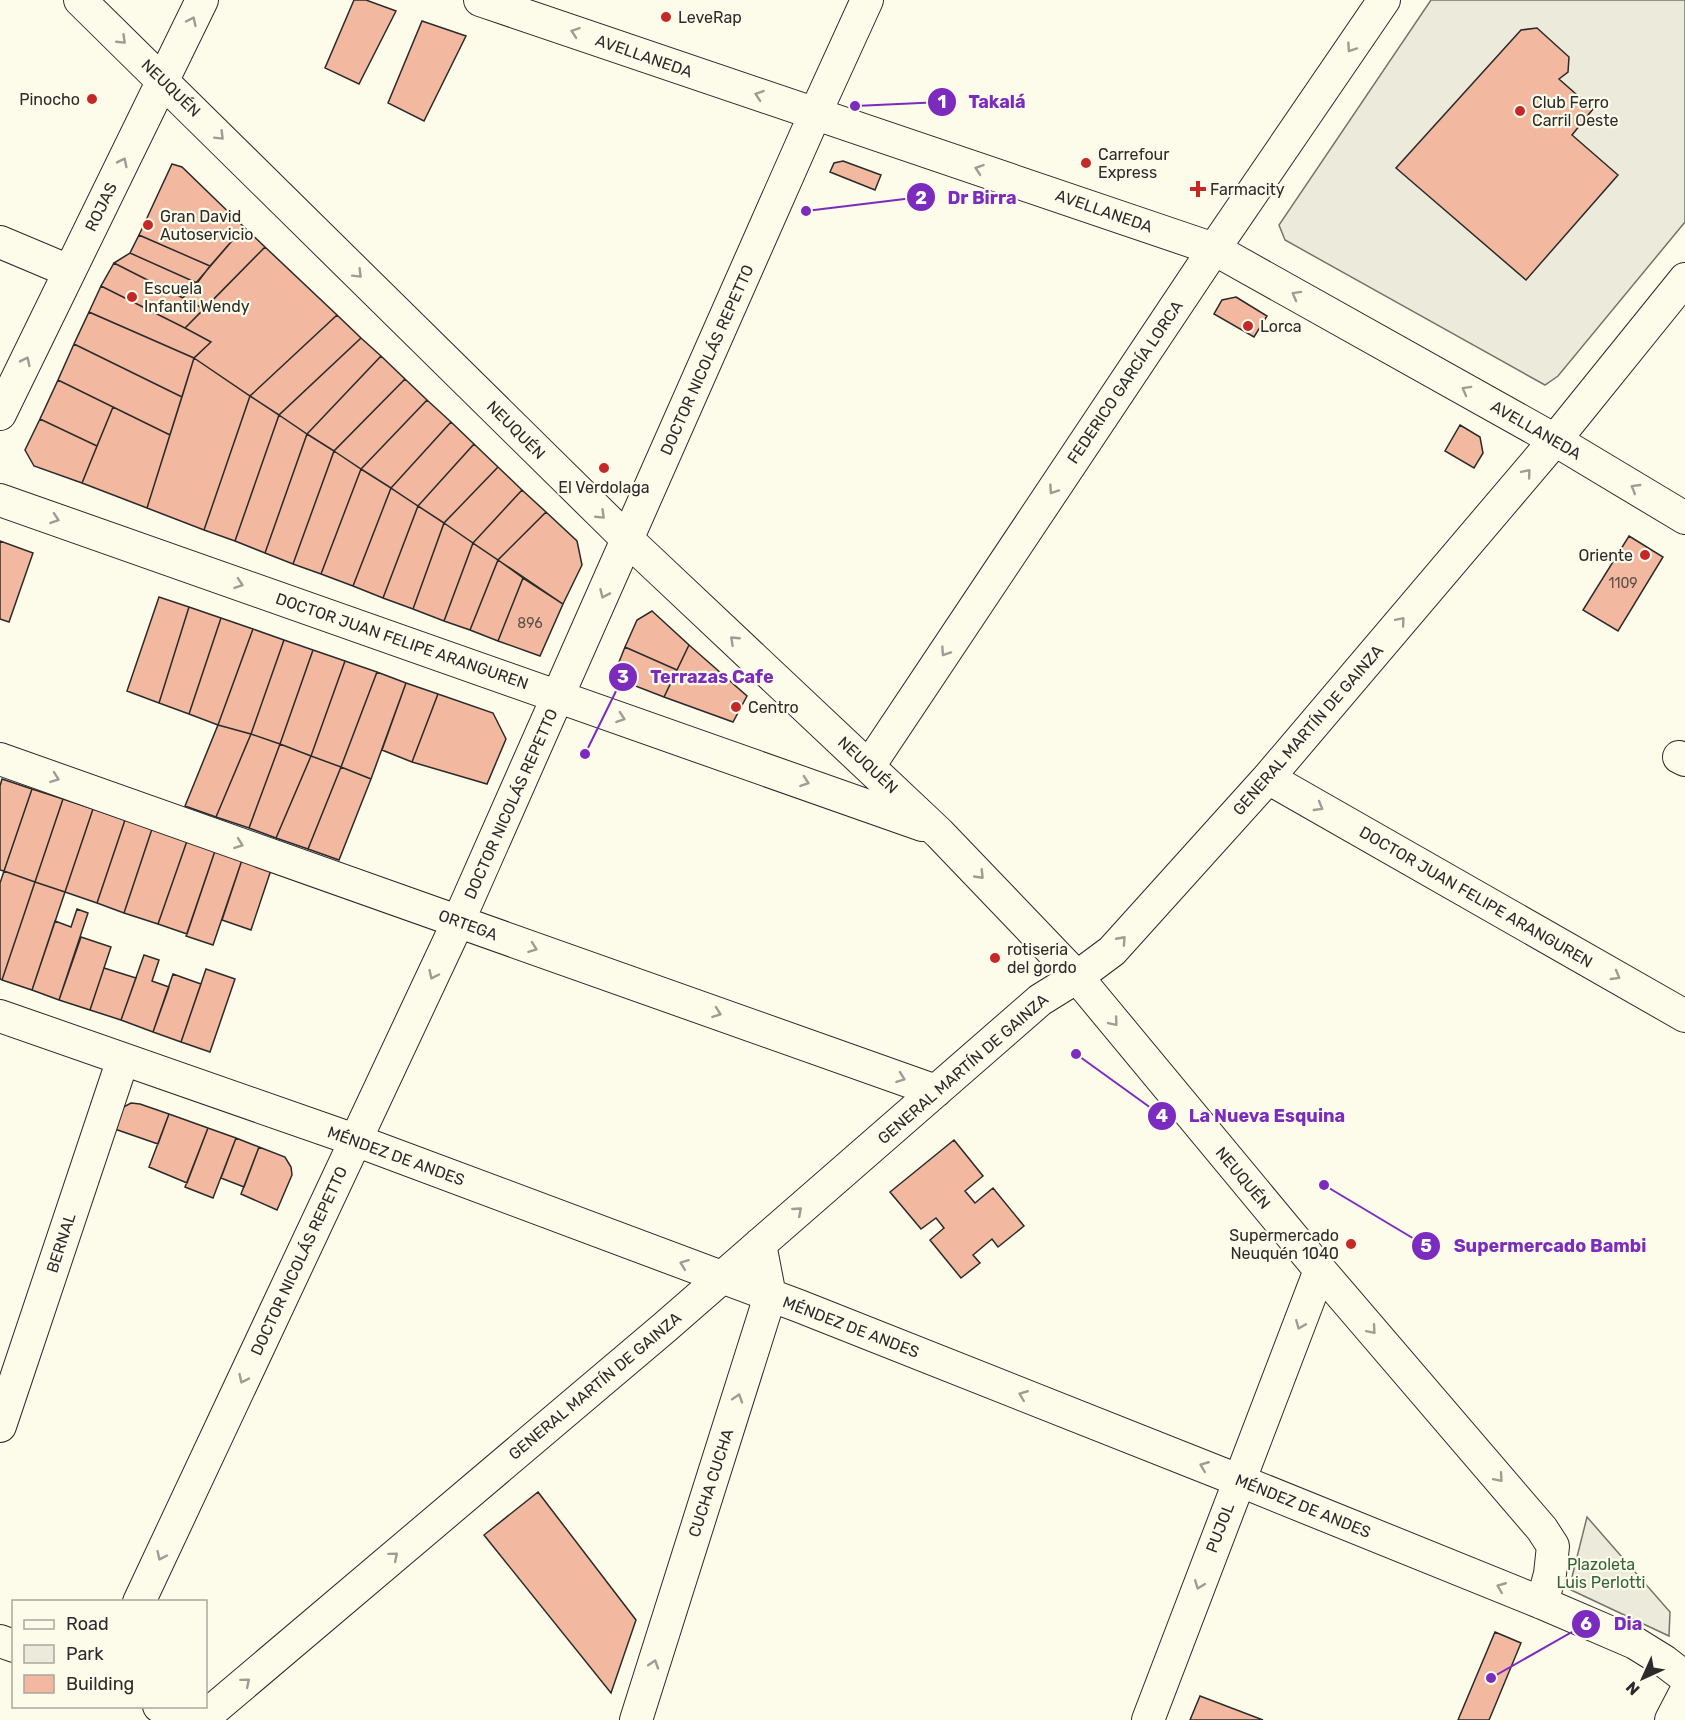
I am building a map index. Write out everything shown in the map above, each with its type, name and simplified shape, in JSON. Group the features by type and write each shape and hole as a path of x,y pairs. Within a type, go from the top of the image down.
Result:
{"street":[{"name":"NEUQUÉN","path":"80,0 164,80 628,540 939,832 1077,977 1320,1270 1542,1529 1553,1546 1550,1574 1542,1604"},
{"name":"ROJAS","path":"0,414 202,0"},
{"name":"AVELLANEDA","path":"480,0 1214,249 1555,440 1685,518"},
{"name":"DOCTOR NICOLÁS REPETTO","path":"140,1600 458,922 867,0"},
{"name":"FEDERICO GARCÍA LORCA","path":"869,766 1214,249 1384,0"},
{"path":"0,242 69,272"},
{"name":"GENERAL MARTÍN DE GAINZA","path":"201,1720 721,1278 1040,1000 1113,951 1268,778 1555,440 1685,279"},
{"name":"DOCTOR JUAN FELIPE ARANGUREN","path":"0,500 905,818 939,832"},
{"name":"ORTEGA","path":"0,759 936,1091"},
{"name":"DOCTOR JUAN FELIPE ARANGUREN","path":"1268,778 1685,1016"},
{"name":"MÉNDEZ DE ANDES","path":"0,1016 355,1140 771,1296 1238,1480 1542,1604 1635,1643 1685,1677"},
{"name":"BERNAL","path":"0,1426 123,1059"},
{"name":"CUCHA CUCHA","path":"636,1720 771,1296 760,1244"},
{"name":"PUJOL","path":"1148,1720 1320,1270"},
{"path":"1671,1720 1685,1693"},
{"path":"161,1708 186,1720"}],"green space":[{"name":"Club Ferro Carril Oeste","path":"1431,0 1685,0 1685,222 1558,376 1545,385 1285,240 1279,225"},
{"name":"Plazoleta Luis Perlotti","path":"1587,1517 1670,1612 1669,1636 1569,1589"}],"building":[{"path":"354,0 366,0 396,11 359,84 325,68"},
{"path":"422,21 466,36 424,121 388,103"},
{"path":"1537,28 1569,57 1568,72 1559,79 1593,109 1572,135 1618,175 1526,280 1396,168 1521,30"},
{"path":"843,161 881,175 875,190 830,172 834,163"},
{"path":"172,164 182,167 244,227 210,266 139,235"},
{"path":"244,227 265,247 204,309 183,298"},
{"path":"139,235 210,266 197,283 130,253"},
{"path":"265,247 337,315 250,396 194,358 211,342 185,328"},
{"path":"130,253 197,283 183,298 114,263"},
{"path":"114,263 204,309 185,328 101,286"},
{"path":"101,286 211,342 194,358 89,312"},
{"name":"Lorca","path":"1236,297 1267,316 1254,337 1214,314 1222,300"},
{"path":"89,312 194,358 182,397 74,344"},
{"path":"337,315 361,338 279,415 250,396"},
{"path":"361,338 381,356 307,434 279,415"},
{"path":"74,344 182,397 170,435 58,380"},
{"path":"381,356 405,379 334,451 307,434"},
{"path":"194,358 250,396 204,530 147,508"},
{"path":"405,379 427,400 361,469 334,451"},
{"path":"58,380 113,407 97,446 40,419"},
{"path":"250,396 279,415 235,541 204,530"},
{"path":"427,400 451,422 391,488 361,469"},
{"path":"113,407 170,435 147,508 82,483"},
{"path":"279,415 307,434 265,553 235,541"},
{"path":"40,419 97,446 82,483 34,466 25,450"},
{"path":"451,422 474,444 418,506 391,488"},
{"path":"1460,425 1480,437 1483,453 1474,468 1445,451"},
{"path":"307,434 334,451 293,564 265,553"},
{"path":"474,444 498,467 444,523 418,506"},
{"path":"334,451 361,469 321,574 293,564"},
{"path":"498,467 522,490 473,543 444,523"},
{"path":"361,469 391,488 353,586 321,574"},
{"path":"391,488 418,506 383,598 353,586"},
{"path":"522,490 546,512 498,560 473,543"},
{"path":"418,506 444,523 413,609 383,598"},
{"path":"546,512 577,541 582,565 563,604 498,560"},
{"path":"444,523 473,543 444,621 413,609"},
{"path":"1629,536 1663,557 1618,631 1583,610"},
{"path":"0,541 33,553 9,622 0,619"},
{"path":"473,543 498,560 470,630 444,621"},
{"path":"498,560 523,578 498,641 470,630"},
{"path":"523,578 563,604 540,656 498,641"},
{"path":"159,597 189,607 159,703 127,691"},
{"path":"189,607 221,618 189,714 159,703"},
{"path":"652,611 689,645 677,670 625,647 637,620"},
{"path":"221,618 253,629 218,725 189,714"},
{"path":"253,629 284,640 251,734 218,725"},
{"path":"284,640 313,650 280,744 251,734"},
{"path":"689,645 747,696 733,722 664,697"},
{"path":"625,647 677,670 664,697 625,682 617,667"},
{"path":"313,650 345,661 311,756 280,744"},
{"path":"345,661 377,672 341,767 311,756"},
{"path":"377,672 406,683 371,779 341,767"},
{"path":"406,683 438,694 412,762 382,750"},
{"path":"438,694 493,713 506,739 487,784 412,762"},
{"path":"218,725 251,734 216,817 185,806"},
{"path":"251,734 280,744 249,828 216,817"},
{"path":"280,744 311,756 276,838 249,828"},
{"path":"311,756 341,767 308,849 276,838"},
{"path":"341,767 371,779 339,860 308,849"},
{"path":"2,779 32,789 4,871 0,870 0,786"},
{"path":"32,789 63,799 35,882 4,871"},
{"path":"63,799 93,809 65,892 35,882"},
{"path":"93,809 125,820 97,903 65,892"},
{"path":"125,820 152,829 124,913 97,903"},
{"path":"152,829 187,841 158,924 124,913"},
{"path":"187,841 215,851 187,934 158,924"},
{"path":"215,851 242,860 213,945 186,936"},
{"path":"242,860 271,870 251,930 222,920"},
{"path":"4,871 35,882 2,980 0,979 0,883"},
{"path":"35,882 65,892 32,990 2,980"},
{"path":"77,909 88,913 59,1000 32,990 55,921 71,927"},
{"path":"81,937 111,947 90,1010 59,1000"},
{"path":"144,955 159,960 152,981 169,987 153,1032 121,1020"},
{"path":"104,968 136,978 121,1020 90,1010"},
{"path":"206,969 235,979 210,1052 181,1042"},
{"path":"173,974 201,984 181,1042 153,1032"},
{"path":"131,1103 169,1114 158,1144 109,1127 116,1111"},
{"path":"169,1114 208,1128 187,1183 149,1167"},
{"path":"208,1128 236,1138 213,1198 185,1187"},
{"path":"236,1138 259,1147 244,1187 221,1178"},
{"path":"954,1140 983,1176 965,1191 975,1203 993,1188 1024,1226 998,1247 992,1239 973,1255 980,1263 961,1278 930,1240 944,1228 936,1218 921,1229 890,1192"},
{"path":"259,1147 285,1157 291,1167 292,1175 277,1210 241,1194"},
{"path":"538,1492 636,1620 611,1693 484,1535"},
{"path":"1495,1632 1521,1643 1492,1713 1489,1720 1458,1720"},
{"path":"1200,1696 1263,1720 1190,1720"}],"place":[{"name":"LeveRap","path":"666,17"},
{"name":"Pinocho","path":"92,99"},
{"name":"Takalá","path":"855,106"},
{"name":"Club Ferro Carril Oeste","path":"1520,111"},
{"name":"Carrefour Express","path":"1086,163"},
{"name":"Farmacity","path":"1198,189"},
{"name":"Dr Birra","path":"806,211"},
{"name":"Gran David Autoservicio","path":"148,225"},
{"name":"Escuela Infantil Wendy","path":"132,297"},
{"name":"Lorca","path":"1248,326"},
{"name":"El Verdolaga","path":"604,468"},
{"name":"Oriente","path":"1645,555"},
{"name":"Centro","path":"736,707"},
{"name":"Terrazas Cafe","path":"585,754"},
{"name":"rotiseria del gordo","path":"995,958"},
{"name":"La Nueva Esquina","path":"1076,1054"},
{"name":"Supermercado Bambi","path":"1324,1185"},
{"name":"Supermercado Neuquén 1040","path":"1351,1244"},
{"name":"Dia","path":"1491,1678"}]}
